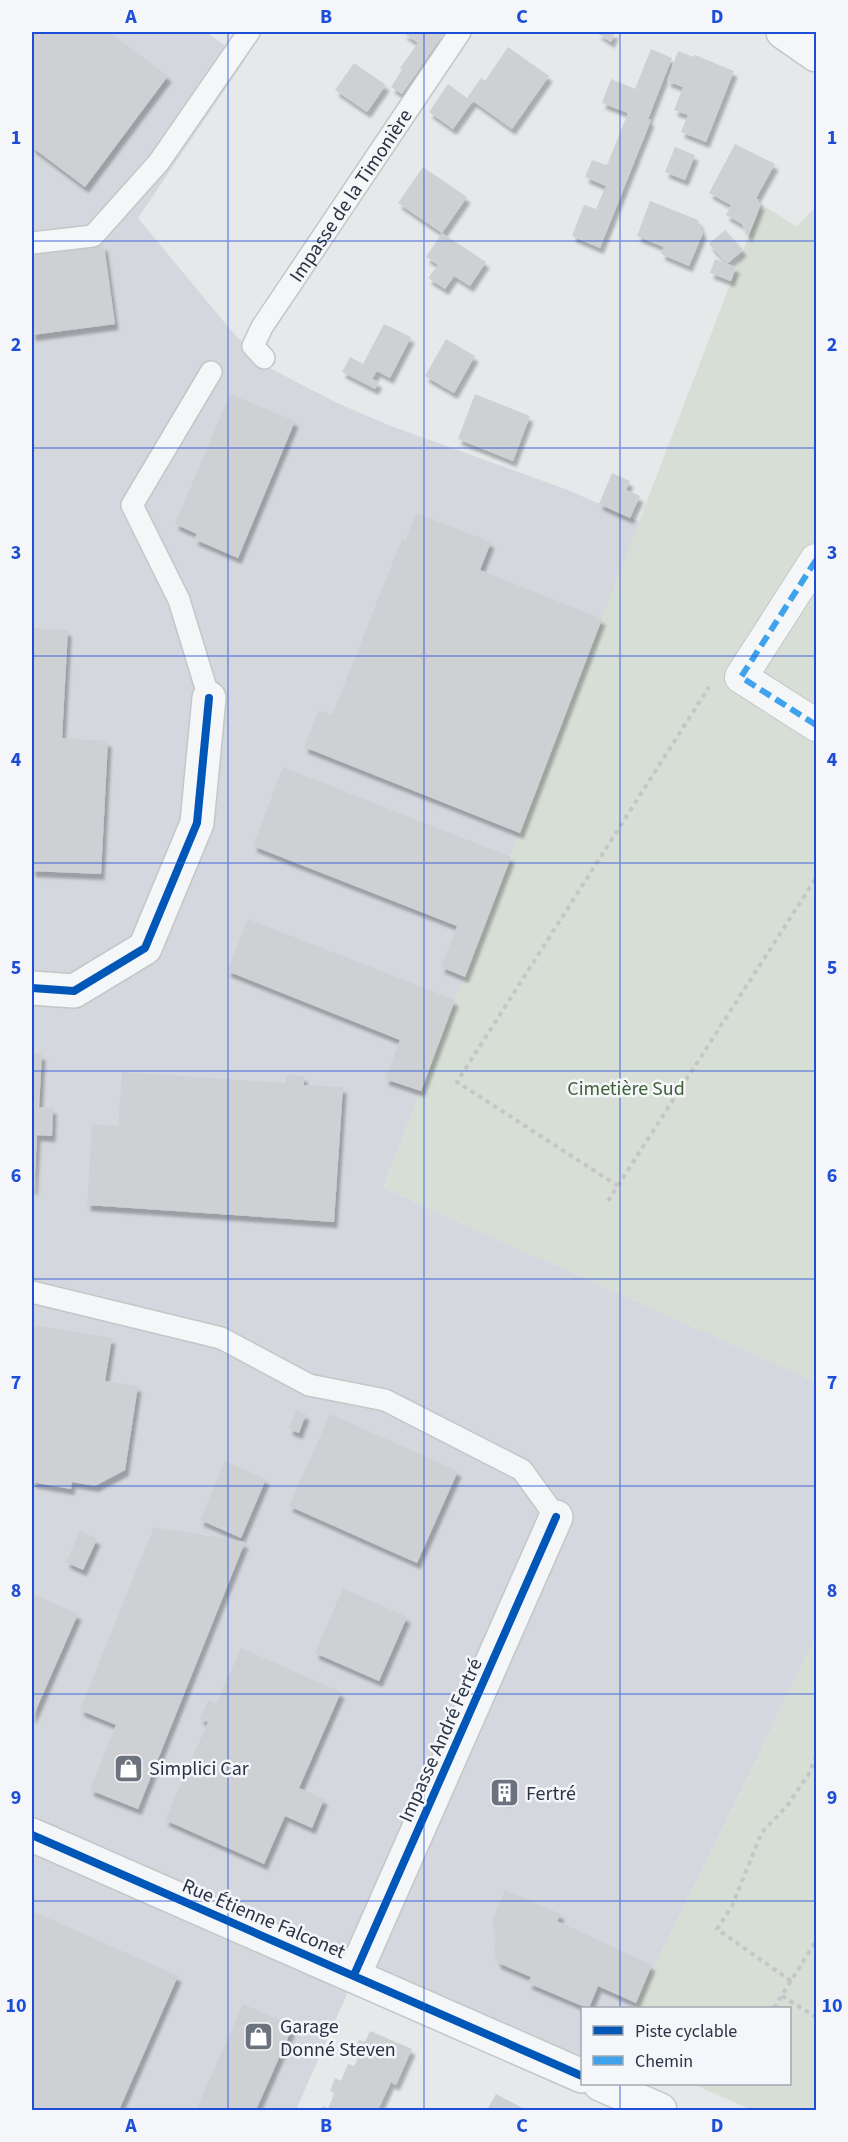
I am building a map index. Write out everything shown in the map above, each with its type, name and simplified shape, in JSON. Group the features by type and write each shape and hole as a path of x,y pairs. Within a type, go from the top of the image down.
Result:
{"street":[{"path":"783,32 816,55"},
{"path":"816,560 741,677 816,725"},
{"path":"32,988 74,991 145,948 197,824 208,698"},
{"name":"Impasse André Fertré","path":"354,1975 556,1517"},
{"name":"Rue Étienne Falconet","path":"32,1835 581,2076"},
{"path":"602,2085 660,2110"}],"lane":[{"name":"Impasse de la Timonière","path":"264,358 253,346 262,327 460,32"},
{"path":"32,243 93,236 159,162 245,33"},
{"path":"208,698 179,600 132,506 211,372"},
{"path":"32,1292 221,1338 309,1385 385,1400 522,1470 556,1517"}],"path":[{"path":"618,1185 457,1082 716,677 741,677"},
{"path":"608,1201 816,878"},
{"path":"791,1981 717,1929 732,1905 762,1832 787,1806 810,1772 816,1756"},
{"path":"775,2007 816,1941"},
{"path":"782,1996 816,2017"}],"shaded area":[{"path":"32,32 206,32 245,60 138,218 229,328 264,365 337,403 391,426 568,490 640,522 383,1188 816,1382 816,1637 634,2007 581,2007 581,2080 354,1978 296,2110 32,2110"}],"green space":[{"name":"Cimetière Sud","path":"761,204 797,227 816,206 816,1382 383,1188"},
{"path":"816,1637 816,2110 752,2110 695,2085 791,2085 791,2007 634,2007"}],"building":[{"path":"32,32 109,32 168,76 85,187 32,147"},
{"path":"402,32 445,32 402,94 391,87 402,70 400,68 418,43"},
{"path":"596,32 615,32 611,42"},
{"path":"508,47 549,76 512,129 473,101 453,129 429,112 448,84 467,98 481,78 485,81"},
{"path":"651,49 672,58 648,119 651,120 600,248 572,236 584,205 596,209 606,186 585,177 592,160 607,165 628,113 602,103 611,79 635,89"},
{"path":"678,51 694,57 695,55 734,71 706,142 681,132 688,115 674,110 683,87 667,81"},
{"path":"354,63 386,85 367,112 335,90"},
{"path":"735,144 775,164 756,198 761,204 748,237 742,224 726,215 731,205 709,193"},
{"path":"675,147 695,155 685,180 665,172"},
{"path":"423,167 467,197 442,233 398,203"},
{"path":"650,201 698,220 703,233 689,266 661,254 664,247 637,236"},
{"path":"725,230 743,250 727,264 709,244"},
{"path":"442,233 486,262 470,286 454,276 445,289 428,278 438,265 426,257"},
{"path":"104,245 115,324 32,335 32,254"},
{"path":"715,259 736,267 731,281 710,273"},
{"path":"384,324 411,337 390,378 377,371 372,379 379,382 375,389 342,372 350,357 363,364"},
{"path":"446,339 475,356 454,393 425,376"},
{"path":"230,394 295,421 238,558 194,539 197,534 175,524"},
{"path":"475,394 530,416 513,461 458,439"},
{"path":"612,473 630,481 626,490 640,496 630,518 599,504"},
{"path":"416,513 491,542 480,570 602,619 520,833 304,747 319,710 332,715 402,539 405,541"},
{"path":"32,628 68,630 62,738 108,741 101,874 32,871"},
{"path":"283,767 511,857 465,977 441,967 457,926 253,846"},
{"path":"248,919 455,1000 421,1091 385,1079 400,1040 227,971"},
{"path":"32,1053 42,1054 39,1107 53,1108 52,1136 37,1135 34,1189 32,1189"},
{"path":"122,1072 286,1083 286,1075 304,1076 304,1085 343,1087 334,1222 87,1205 92,1124 118,1126"},
{"path":"32,1325 112,1338 105,1381 138,1386 125,1470 95,1486 72,1482 71,1489 32,1482"},
{"path":"296,1411 306,1414 299,1433 289,1429"},
{"path":"330,1414 458,1471 417,1563 289,1506"},
{"path":"225,1461 266,1479 241,1538 200,1520"},
{"path":"154,1527 245,1542 138,1809 90,1790 116,1725 80,1710"},
{"path":"80,1531 97,1539 83,1570 66,1562"},
{"path":"343,1588 407,1617 379,1681 315,1653"},
{"path":"32,1594 78,1614 32,1719"},
{"path":"241,1648 341,1692 299,1788 324,1799 312,1828 285,1816 264,1864 165,1820 208,1722 200,1719 208,1700 216,1704"},
{"name":"Fertré","path":"503,1784 513,1789 507,1801 497,1796"},
{"path":"505,1890 561,1914 557,1921 652,1965 636,2003 598,1986 589,2007 585,2007 528,1983 531,1977 498,1963 494,1951 496,1938 492,1921"},
{"path":"32,1911 178,1976 119,2110 32,2110"},
{"path":"243,2004 293,2026 256,2110 196,2110"},
{"path":"370,2031 412,2049 396,2085 391,2082 378,2110 320,2110 323,2106 328,2108 335,2093 330,2091 335,2078 341,2081 348,2064 354,2066 360,2055 354,2052 359,2040 365,2042"},
{"path":"496,2094 526,2110 487,2110"}],"marked path":[{"path":"816,560 741,677 816,725"}],"cycle path":[{"path":"32,988 74,991 145,948 197,823 209,698"},
{"path":"354,1975 556,1517"},
{"path":"32,1835 581,2076"}],"place":[{"name":"Simplici Car","path":"128,1768"},
{"name":"Fertré","path":"505,1793"},
{"name":"Garage Donné Steven","path":"259,2037"}]}
